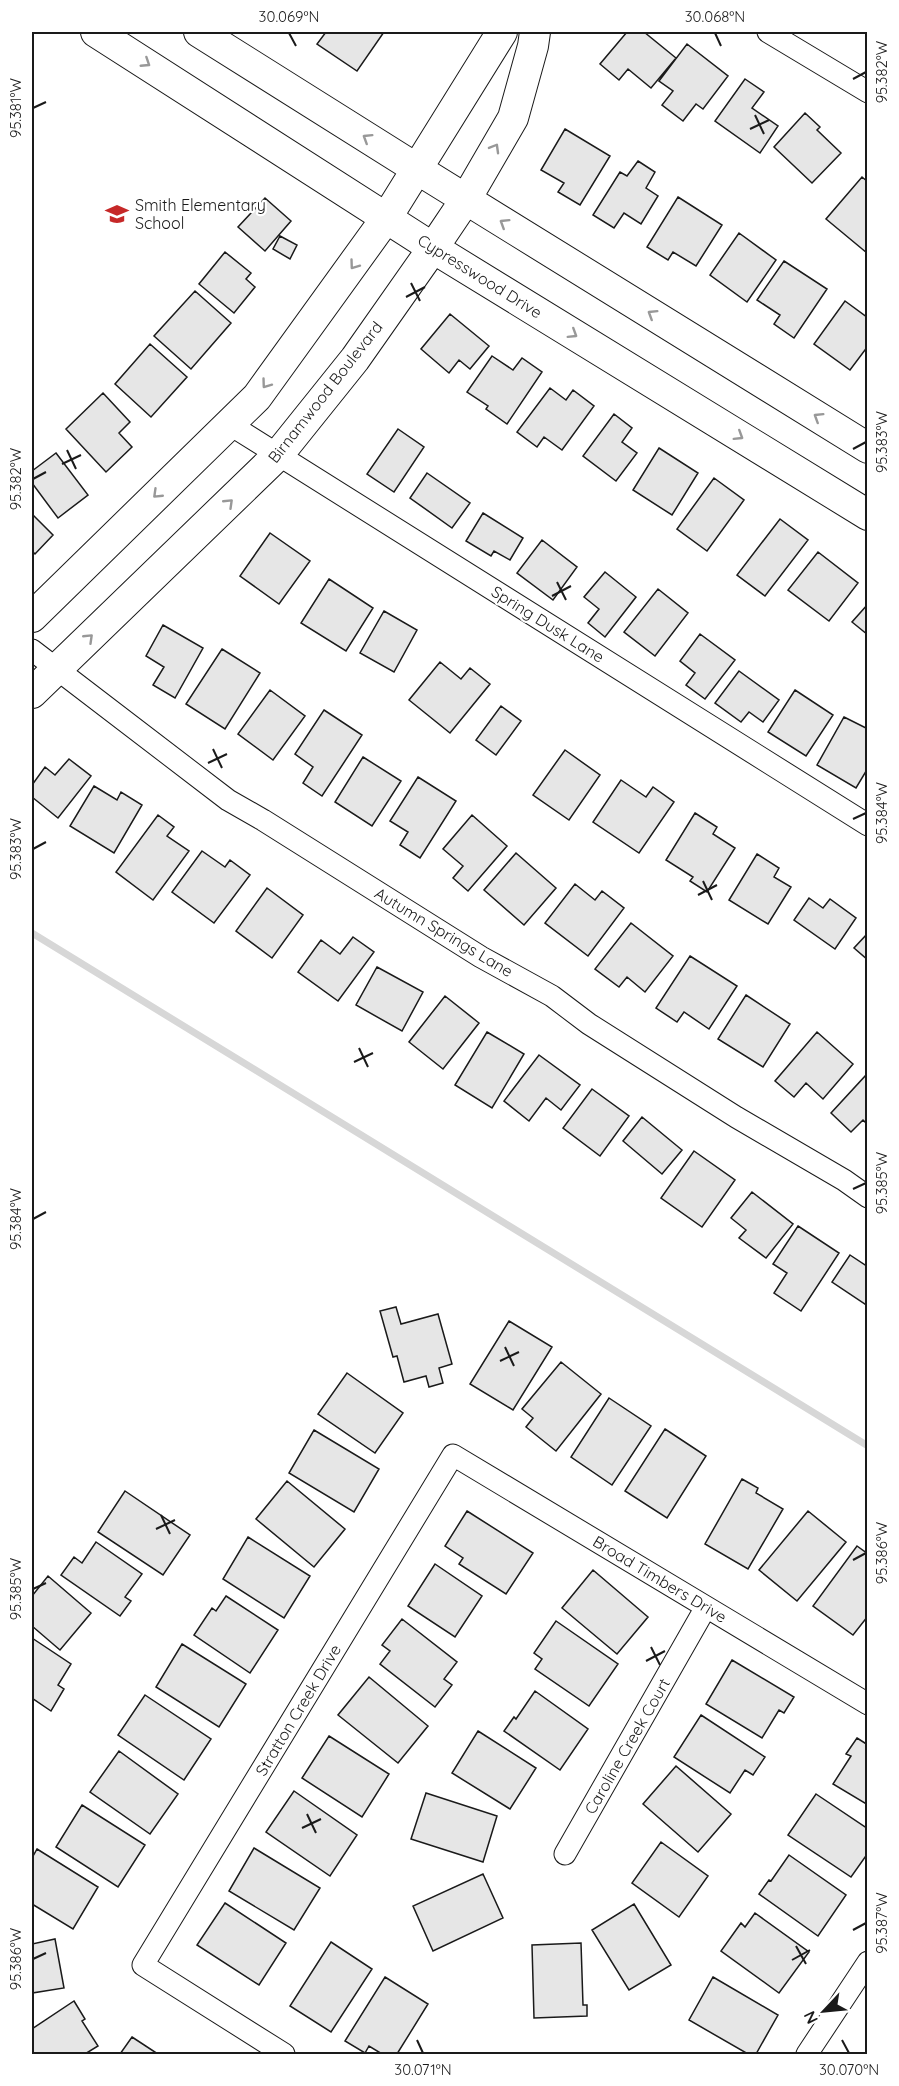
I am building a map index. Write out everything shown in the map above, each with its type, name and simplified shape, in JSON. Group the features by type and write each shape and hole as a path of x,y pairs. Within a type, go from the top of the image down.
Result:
{"main road":[{"name":"Cypresswood Drive","path":"96,32 434,248 867,515"},
{"path":"199,32 867,448"},
{"path":"32,617 256,397 387,217 502,32"},
{"name":"Birnamwood Boulevard","path":"32,693 278,455 355,359 434,248 466,199 513,118 535,32"}],"street":[{"path":"768,32 867,92"},
{"name":"Spring Dusk Lane","path":"229,424 867,825"},
{"name":"Autumn Springs Lane","path":"32,650 228,800 481,957 552,996 589,1024 736,1118 844,1180 867,1197"},
{"name":"Broad Timbers Drive","path":"453,1455 867,1704"},
{"name":"Stratton Creek Drive","path":"284,2055 143,1965 453,1455"},
{"name":"Caroline Creek Court","path":"565,1854 706,1607"},
{"path":"807,2055 867,1962"}],"building":[{"path":"326,32 384,32 357,71 317,44"},
{"path":"627,32 644,32 676,58 651,88 628,69 619,80 600,64"},
{"path":"687,44 728,76 703,109 696,104 683,121 662,105 673,91 659,81"},
{"path":"745,79 764,92 752,108 778,126 760,153 715,121"},
{"path":"805,113 820,127 817,130 841,153 812,183 774,147"},
{"path":"565,129 610,156 580,205 558,192 564,183 541,170"},
{"path":"638,161 655,172 646,188 658,196 641,224 624,213 614,228 593,215 620,172 627,176"},
{"path":"862,177 868,182 867,253 826,219"},
{"path":"678,197 722,225 696,266 673,252 668,260 647,247"},
{"path":"265,198 291,221 265,251 238,227"},
{"path":"739,233 776,260 747,302 710,275"},
{"path":"280,236 297,245 290,259 273,249"},
{"path":"225,252 251,273 246,279 255,287 234,313 199,284"},
{"path":"784,261 827,289 794,338 774,324 780,315 757,300"},
{"path":"195,291 231,323 191,369 154,336"},
{"path":"845,301 868,318 868,346 850,370 814,344"},
{"path":"450,314 489,346 470,369 459,360 449,373 421,349"},
{"path":"150,344 187,377 151,417 115,384"},
{"path":"492,356 513,370 522,358 542,372 507,424 486,409 488,406 467,392"},
{"path":"550,388 566,400 573,390 594,406 562,450 544,437 537,447 517,432"},
{"path":"103,393 130,422 119,433 132,447 106,472 66,429"},
{"path":"614,414 632,428 622,442 637,453 616,481 583,456"},
{"path":"398,429 424,447 394,492 367,474"},
{"path":"659,448 698,473 672,515 633,490"},
{"path":"56,453 88,495 58,518 32,483 32,471"},
{"path":"427,473 470,503 452,528 410,498"},
{"path":"714,478 744,500 707,551 677,529"},
{"path":"483,513 523,538 510,560 494,551 491,556 466,541"},
{"path":"32,514 53,535 35,554 32,551"},
{"path":"780,519 808,540 765,596 737,575"},
{"path":"270,533 310,561 279,604 240,576"},
{"path":"542,540 577,567 553,600 517,573"},
{"path":"818,552 858,583 829,621 788,590"},
{"path":"605,572 636,597 605,637 588,623 599,609 584,597"},
{"path":"329,579 373,608 346,651 301,623"},
{"path":"658,589 688,613 655,656 624,632"},
{"path":"868,604 868,635 852,622"},
{"path":"384,611 417,630 394,672 360,653"},
{"path":"163,625 203,648 175,698 153,685 164,667 146,656"},
{"path":"700,634 735,660 705,699 686,685 695,673 680,661"},
{"path":"222,649 260,673 225,729 186,704"},
{"path":"440,662 461,679 470,668 490,684 450,733 409,700"},
{"path":"739,671 779,700 763,722 749,712 741,722 715,703"},
{"path":"270,690 305,716 273,760 238,734"},
{"path":"795,690 833,715 806,756 768,732"},
{"path":"501,706 521,721 496,755 476,740"},
{"path":"324,710 362,735 322,796 303,783 313,767 295,754"},
{"path":"844,717 868,729 868,768 856,788 817,765"},
{"path":"565,750 600,775 569,820 533,795"},
{"path":"363,757 401,781 372,826 335,802"},
{"path":"69,759 91,776 58,818 32,797 32,785 45,767 55,775"},
{"path":"418,777 456,801 420,858 400,845 408,832 390,821"},
{"path":"621,780 646,797 653,787 674,802 639,853 593,822"},
{"path":"94,786 117,800 121,792 142,805 114,853 70,826"},
{"path":"695,813 717,827 713,834 735,848 707,892 690,881 693,877 666,860"},
{"path":"158,815 174,827 167,836 189,851 153,900 116,872"},
{"path":"472,815 507,846 468,891 453,878 463,866 443,849"},
{"path":"202,851 225,867 230,860 250,875 214,923 172,892"},
{"path":"516,853 556,888 524,925 484,890"},
{"path":"757,854 779,868 774,877 791,887 768,924 729,900"},
{"path":"575,884 595,900 602,891 624,908 588,956 545,923"},
{"path":"267,888 303,915 272,958 236,931"},
{"path":"809,898 823,908 830,899 856,918 835,949 794,920"},
{"path":"631,923 673,956 645,992 627,977 619,987 595,969"},
{"path":"868,933 868,960 854,948"},
{"path":"353,937 374,952 338,1001 298,972 321,940 340,954"},
{"path":"690,956 737,986 709,1029 684,1012 677,1022 656,1008"},
{"path":"377,967 423,992 402,1031 356,1005"},
{"path":"746,995 790,1024 763,1067 718,1039"},
{"path":"445,996 479,1023 443,1069 409,1042"},
{"path":"487,1032 524,1054 492,1108 455,1085"},
{"path":"817,1032 853,1064 823,1099 806,1083 794,1097 775,1081"},
{"path":"539,1055 580,1085 561,1110 546,1098 529,1121 504,1101"},
{"path":"867,1074 868,1125 863,1120 851,1132 831,1113"},
{"path":"592,1089 629,1116 600,1156 563,1128"},
{"path":"642,1117 682,1150 662,1174 623,1141"},
{"path":"694,1151 735,1180 702,1227 661,1198"},
{"path":"752,1192 793,1224 766,1258 739,1238 746,1230 731,1218"},
{"path":"798,1226 839,1253 801,1311 774,1293 787,1273 773,1264"},
{"path":"850,1255 868,1267 868,1306 832,1282"},
{"path":"396,1307 401,1324 438,1314 452,1364 439,1368 443,1383 429,1387 426,1376 404,1382 397,1356 393,1357 380,1311"},
{"path":"509,1321 552,1347 513,1410 470,1384"},
{"path":"561,1362 601,1394 556,1451 526,1427 533,1418 522,1409"},
{"path":"347,1373 403,1413 375,1453 318,1414"},
{"path":"609,1398 651,1426 612,1485 571,1457"},
{"path":"665,1429 706,1456 667,1518 625,1491"},
{"path":"314,1430 379,1469 354,1512 289,1473"},
{"path":"742,1479 758,1488 756,1493 783,1509 748,1569 705,1544"},
{"path":"287,1481 345,1529 314,1567 256,1519"},
{"path":"125,1491 190,1535 163,1575 98,1532"},
{"path":"467,1511 533,1553 506,1594 459,1564 463,1558 445,1546"},
{"path":"808,1511 846,1542 797,1601 759,1570"},
{"path":"248,1537 310,1576 284,1618 223,1579"},
{"path":"96,1542 142,1574 125,1597 131,1601 120,1616 61,1575 74,1557 82,1563"},
{"path":"857,1546 868,1554 868,1616 853,1635 813,1606"},
{"path":"435,1564 482,1596 455,1637 408,1606"},
{"path":"593,1570 648,1617 617,1654 562,1608"},
{"path":"48,1576 91,1613 60,1650 32,1626 32,1596"},
{"path":"226,1596 278,1630 250,1673 194,1635 212,1608 216,1611"},
{"path":"402,1619 457,1662 444,1679 452,1685 435,1707 380,1664 390,1651 382,1645"},
{"path":"556,1621 618,1664 589,1706 535,1669 542,1659 534,1653"},
{"path":"32,1638 71,1664 58,1685 64,1689 51,1711 32,1698"},
{"path":"182,1644 246,1684 219,1727 156,1687"},
{"path":"732,1660 794,1697 784,1713 779,1710 762,1738 706,1704"},
{"path":"369,1677 428,1726 398,1763 338,1715"},
{"path":"535,1691 588,1729 560,1770 504,1731 514,1717 516,1719"},
{"path":"145,1695 211,1739 184,1780 118,1735"},
{"path":"701,1715 765,1757 753,1775 745,1770 730,1793 674,1757"},
{"path":"478,1731 536,1768 510,1809 452,1773"},
{"path":"329,1736 389,1774 362,1817 302,1778"},
{"path":"857,1738 868,1745 868,1805 833,1784 851,1756 846,1754"},
{"path":"119,1751 178,1794 150,1834 90,1792"},
{"path":"676,1766 731,1814 698,1852 643,1804"},
{"path":"294,1791 357,1835 330,1876 266,1832"},
{"path":"426,1793 497,1816 483,1862 411,1839"},
{"path":"816,1794 868,1829 868,1853 851,1877 788,1835"},
{"path":"82,1805 145,1845 118,1887 56,1847"},
{"path":"661,1842 708,1876 679,1917 632,1883"},
{"path":"254,1848 320,1888 294,1930 229,1891"},
{"path":"37,1849 98,1887 73,1929 32,1904 32,1858"},
{"path":"789,1855 846,1895 818,1936 759,1894"},
{"path":"483,1874 503,1918 433,1951 413,1906"},
{"path":"225,1903 286,1943 259,1985 197,1945"},
{"path":"634,1904 671,1965 629,1990 592,1930"},
{"path":"755,1913 809,1952 779,1993 721,1951 741,1923 745,1927"},
{"path":"55,1939 64,1988 32,1993 32,1944"},
{"path":"331,1942 372,1969 331,2032 290,2006"},
{"path":"581,1943 583,2005 587,2005 587,2016 534,2018 532,1945"},
{"path":"385,1977 428,2004 397,2054 382,2054 369,2046 365,2053 345,2041"},
{"path":"713,1977 778,2015 756,2054 748,2054 689,2020"},
{"path":"74,2001 85,2019 82,2021 98,2046 85,2054 32,2054 32,2029"},
{"path":"132,2037 158,2054 120,2054"}],"waterway":[{"path":"32,933 868,1446"}],"place":[{"name":"Smith Elementary School","path":"117,214"}]}
